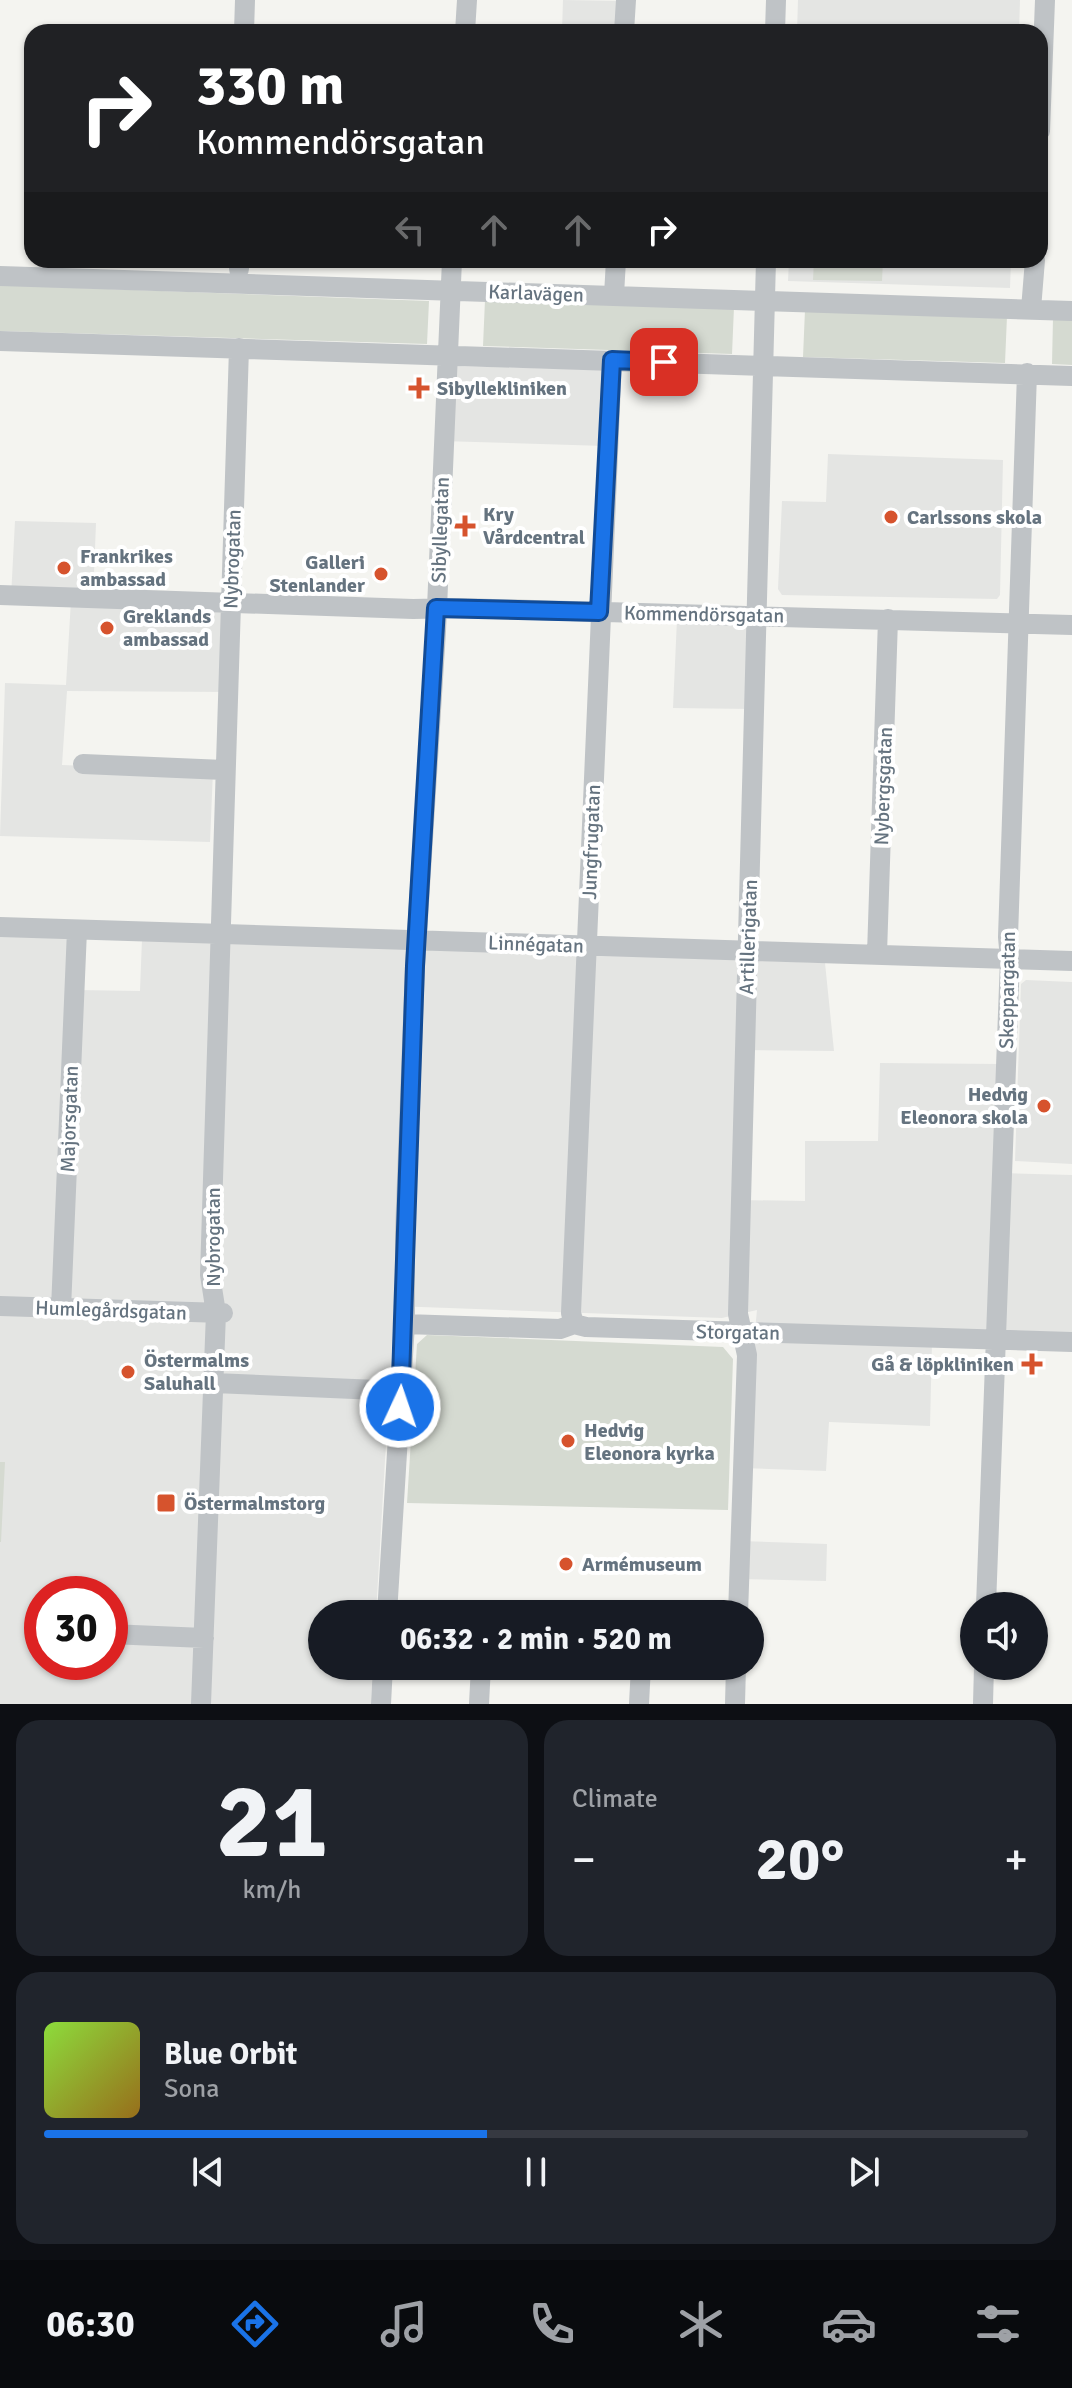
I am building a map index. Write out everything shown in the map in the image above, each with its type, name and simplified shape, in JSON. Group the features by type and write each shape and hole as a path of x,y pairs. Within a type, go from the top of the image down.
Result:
{"street":[{"path":"244,24 245,0"},
{"path":"466,24 467,0"},
{"path":"624,24 626,0"},
{"path":"775,24 776,0"},
{"path":"1044,24 1045,0"},
{"name":"Sibyllegatan","path":"388,1600 405,1324 405,1233 417,939 451,268"},
{"path":"614,295 616,268"},
{"name":"Artillerigatan","path":"738,1600 747,1355 738,1314 766,268"},
{"path":"1031,309 1034,268"},
{"name":"Karlavägen","path":"0,276 1072,311"},
{"path":"0,341 1072,376"},
{"name":"Nybrogatan","path":"201,1704 219,1313 210,1275 239,348"},
{"name":"Jungfrugatan","path":"574,1324 571,1313 612,360"},
{"name":"Skeppargatan","path":"987,1592 1010,959 1008,937 1027,373"},
{"name":"Kommendörsgatan","path":"0,595 1072,625"},
{"name":"Nybergsgatan","path":"877,954 888,619"},
{"path":"83,764 224,770"},
{"name":"Linnégatan","path":"0,927 1072,961"},
{"name":"Majorsgatan","path":"61,1309 77,930"},
{"name":"Humlegårdsgatan","path":"0,1306 219,1313"},
{"name":"Storgatan","path":"405,1324 560,1329 574,1324 595,1328 1072,1342"},
{"path":"214,1383 401,1391"},
{"path":"128,1635 204,1638"},
{"path":"381,1704 382,1680"},
{"path":"479,1704 480,1680"},
{"path":"639,1704 640,1680"},
{"path":"735,1704 736,1680"},
{"path":"983,1704 984,1680"}],"shaded area":[{"path":"563,0 623,1 622,24 562,24"},
{"path":"798,0 1020,0 1019,24 797,24"},
{"path":"789,268 1011,268 1010,288 788,281"},
{"path":"814,268 883,268 882,281 813,280"},
{"path":"0,285 429,301 427,344 0,331"},
{"path":"485,300 734,307 732,354 483,346"},
{"path":"805,310 1007,316 1005,363 803,357"},
{"path":"1053,318 1072,319 1072,365 1052,364"},
{"path":"445,366 609,370 605,446 441,441"},
{"name":"Carlssons skola","path":"828,454 1003,460 1000,595 997,599 782,595 778,589 782,501 826,502"},
{"path":"15,521 96,523 93,599 232,604 229,692 67,691 62,765 213,771 210,842 0,836 5,683 66,685 71,600 11,597"},
{"path":"677,619 754,620 752,709 673,708"},
{"path":"0,928 78,931 76,990 140,991 142,939 825,963 834,1051 743,1050 738,1200 805,1201 805,1141 878,1141 880,1063 1001,1064 1000,1173 1072,1175 1072,1344 932,1342 930,1426 829,1422 826,1471 742,1468 757,1310 722,1318 394,1306 377,1600 308,1600 308,1680 372,1680 371,1704 0,1704"},
{"name":"Hedvig Eleonora skola","path":"1026,980 1072,982 1072,1164 1015,1161 1021,984"},
{"path":"427,1335 723,1347 733,1359 728,1510 407,1503 417,1344"},
{"path":"0,1462 5,1462 1,1542 0,1542"},
{"path":"739,1541 827,1544 826,1581 739,1579"}],"place":[{"name":"Sibyllekliniken","path":"419,388"},
{"name":"Carlssons skola","path":"891,517"},
{"name":"Kry Vårdcentral","path":"465,526"},
{"name":"Frankrikes ambassad","path":"64,568"},
{"name":"Galleri Stenlander","path":"381,574"},
{"name":"Greklands ambassad","path":"107,628"},
{"name":"Hedvig Eleonora skola","path":"1044,1106"},
{"name":"Gå & löpkliniken","path":"1032,1364"},
{"name":"Östermalms Saluhall","path":"128,1372"},
{"name":"Hedvig Eleonora kyrka","path":"568,1441"},
{"name":"Östermalmstorg","path":"166,1503"},
{"name":"Armémuseum","path":"566,1564"}],"route":[{"path":"400,1407 415,966 436,608 599,612 612,360 664,362"}]}
